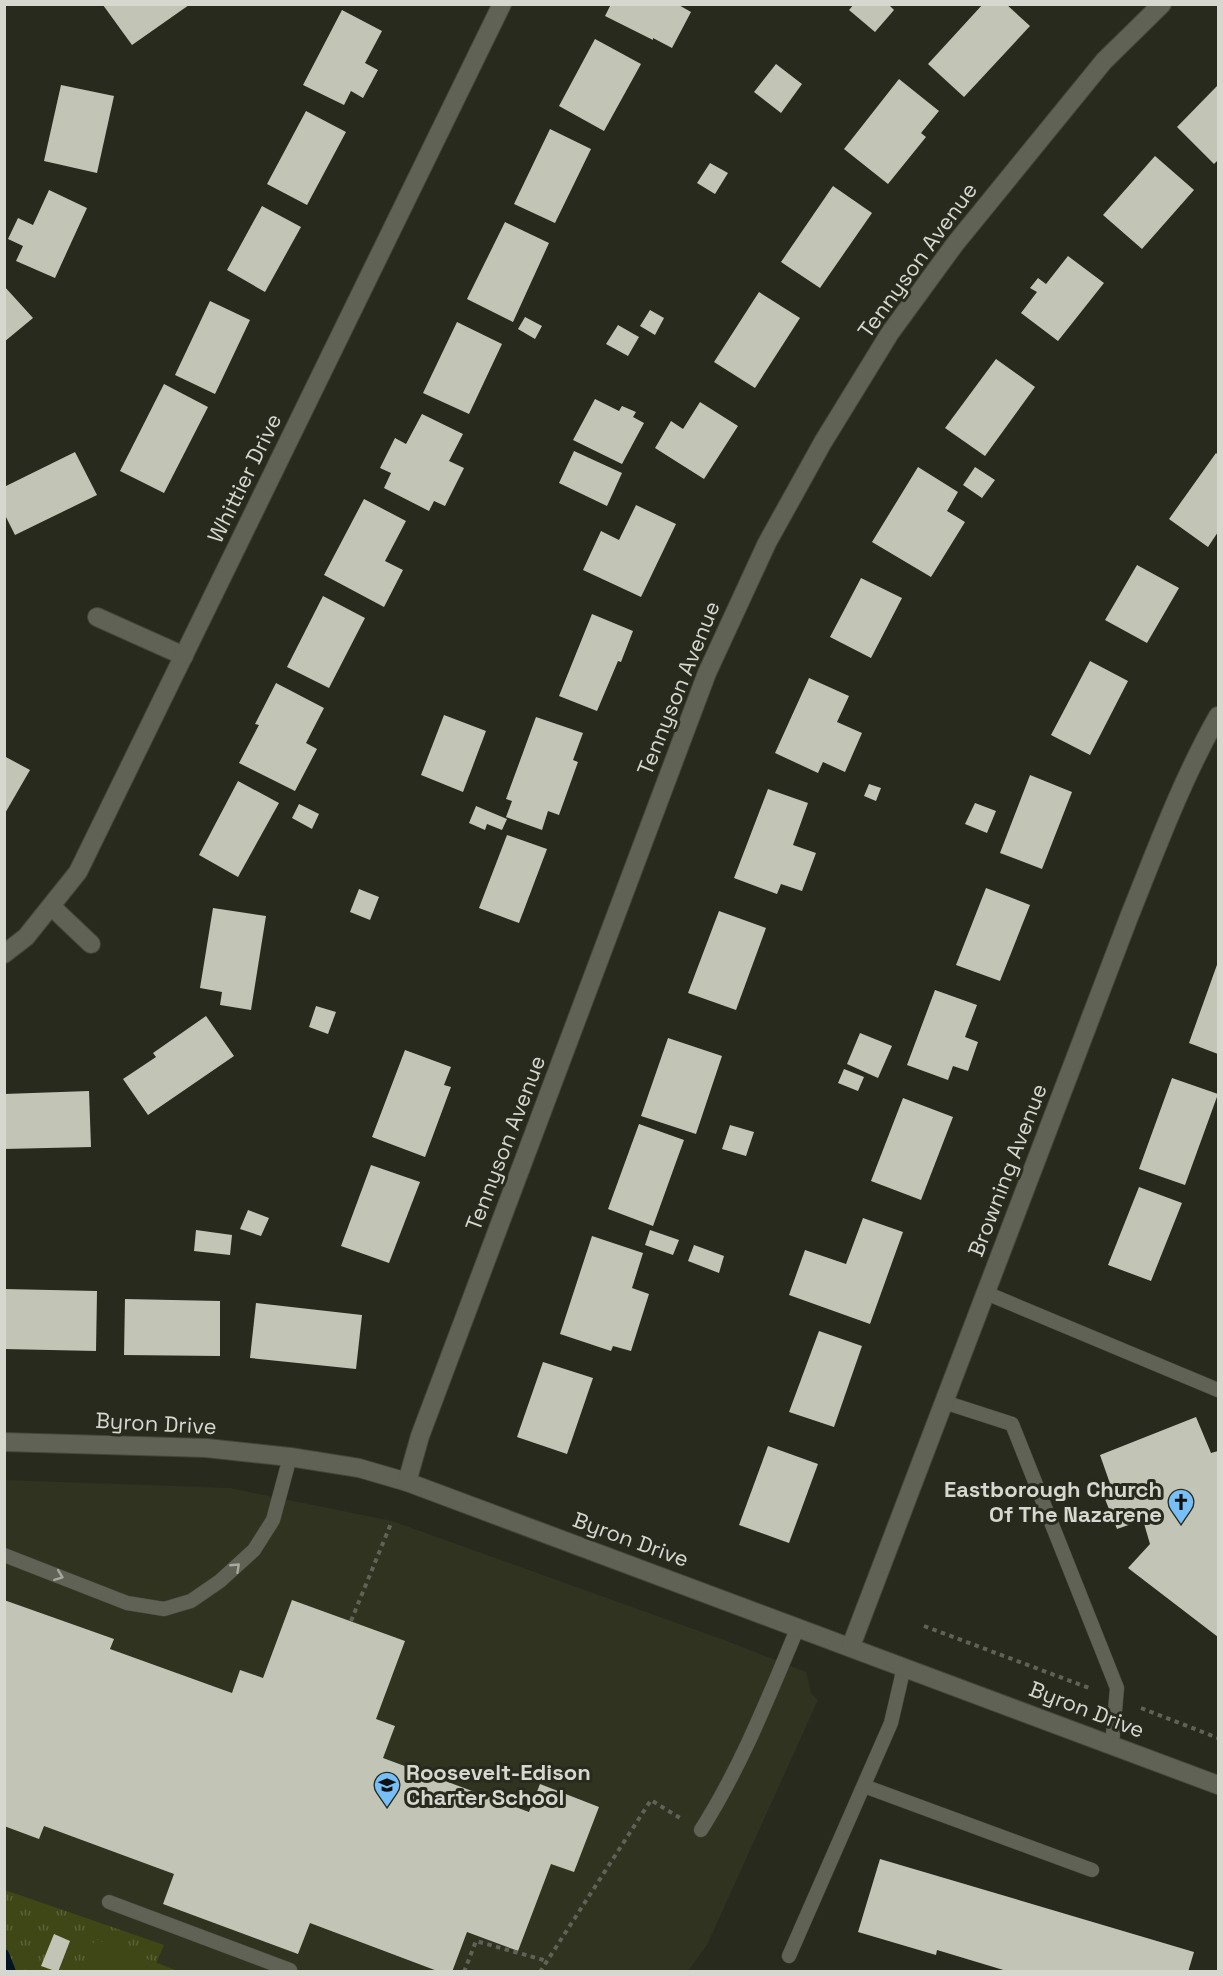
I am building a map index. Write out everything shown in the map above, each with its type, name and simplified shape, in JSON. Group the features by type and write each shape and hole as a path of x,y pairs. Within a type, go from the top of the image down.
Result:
{"street":[{"name":"Whittier Drive","path":"4,954 27,937 78,872 502,4"},
{"name":"Tennyson Avenue","path":"406,1482 420,1436 703,684 767,543 823,442 890,333 955,244 1104,61 1162,4"},
{"path":"97,617 184,656"},
{"name":"Browning Avenue","path":"851,1646 1164,830 1206,737 1218,716"},
{"path":"52,907 91,944"},
{"name":"Byron Drive","path":"4,1442 206,1448 290,1457 359,1468 406,1482 851,1646 1218,1785"}],"lane":[{"path":"986,1293 1218,1390"},
{"path":"944,1402 1012,1424 1117,1688 1112,1745"},
{"path":"4,1555 127,1603 164,1609 191,1601 220,1581 254,1550 273,1520 290,1457"},
{"path":"701,1830 726,1791 751,1739 798,1627"},
{"path":"789,1956 891,1723 904,1666"},
{"path":"864,1786 1092,1870"},
{"path":"109,1902 290,1970"}],"path":[{"path":"351,1621 392,1521"},
{"path":"924,1626 1218,1738"},
{"path":"540,1971 651,1800 701,1830"},
{"path":"464,1971 476,1941 547,1961"}],"shaded area":[{"name":"Roosevelt-Edison Charter School","path":"5,1480 230,1488 392,1521 724,1640 806,1672 811,1693 818,1700 707,1945 688,1971 48,1971 5,1916"}],"green space":[{"path":"5,1890 164,1945 153,1971 5,1972"},
{"path":"95,1939 178,1971 82,1971"}],"building":[{"path":"611,4 677,4 691,12 672,48 605,16"},
{"path":"854,4 888,4 894,10 875,32 849,10"},
{"path":"983,4 1006,4 1030,26 964,97 928,64"},
{"path":"103,5 189,5 132,45"},
{"path":"342,10 382,31 365,63 378,70 363,98 351,91 344,105 303,85"},
{"path":"595,39 641,64 604,131 559,106"},
{"path":"776,64 802,84 781,113 754,92"},
{"path":"899,79 939,111 921,133 926,137 888,184 844,149"},
{"path":"61,85 114,96 97,173 44,161"},
{"path":"1218,85 1218,160 1214,164 1177,127"},
{"path":"306,111 346,132 307,205 267,184"},
{"path":"550,129 591,149 555,223 514,204"},
{"path":"1155,156 1194,190 1142,249 1103,215"},
{"path":"710,163 728,173 715,194 697,183"},
{"path":"833,186 872,213 820,288 781,262"},
{"path":"49,190 87,208 55,278 16,261 23,246 8,239 18,218 33,225"},
{"path":"262,206 301,227 265,292 227,270"},
{"path":"505,222 549,243 513,322 467,299"},
{"path":"1068,256 1104,283 1058,341 1021,313 1037,292 1030,288 1038,278 1046,284"},
{"path":"4,286 33,318 4,342"},
{"path":"759,292 800,318 755,388 714,362"},
{"path":"210,301 250,320 215,394 175,375"},
{"path":"650,310 664,318 655,335 640,326"},
{"path":"525,317 542,326 535,339 518,329"},
{"path":"457,322 502,344 469,414 423,393"},
{"path":"618,325 639,337 628,356 606,344"},
{"path":"996,359 1035,387 985,456 945,428"},
{"path":"164,384 208,407 164,493 120,471"},
{"path":"595,399 619,411 622,406 636,412 633,417 644,423 622,464 573,440"},
{"path":"700,402 738,426 704,479 655,448 671,421 683,429"},
{"path":"422,414 463,434 449,461 464,468 445,506 434,501 429,511 384,488 391,473 380,468 395,438 406,444"},
{"path":"574,451 622,473 607,506 559,483"},
{"path":"75,452 97,495 15,535 4,513 4,487"},
{"path":"1216,453 1218,455 1218,532 1208,547 1169,519"},
{"path":"918,467 958,492 947,511 965,522 931,577 872,542"},
{"path":"975,467 995,480 982,498 963,485"},
{"path":"364,499 406,521 385,561 403,570 384,607 324,575"},
{"path":"636,505 676,524 641,597 583,570 601,531 619,540"},
{"path":"1137,565 1179,588 1147,643 1105,620"},
{"path":"861,578 902,598 871,658 830,637"},
{"path":"323,596 365,618 329,688 287,667"},
{"path":"592,614 633,631 597,711 559,696"},
{"path":"1090,661 1128,681 1090,755 1051,735"},
{"path":"809,678 849,696 837,722 862,733 845,772 823,762 818,773 775,753"},
{"path":"276,683 324,708 306,743 317,749 295,791 239,763 259,725 255,724"},
{"path":"444,715 486,731 463,792 421,775"},
{"path":"536,717 583,733 573,760 578,762 559,815 548,811 542,830 506,817 512,801 506,799"},
{"path":"4,756 30,770 4,815"},
{"path":"1030,775 1072,792 1042,869 1000,853"},
{"path":"238,781 279,803 238,877 199,855"},
{"path":"869,784 881,788 876,801 864,796"},
{"path":"768,789 808,803 793,845 816,853 802,891 781,884 777,894 734,878"},
{"path":"975,803 996,811 987,833 965,824"},
{"path":"299,804 319,814 312,829 292,818"},
{"path":"476,806 507,819 502,830 487,824 485,830 469,823"},
{"path":"507,835 547,849 519,923 479,908"},
{"path":"986,888 1030,905 1000,981 956,965"},
{"path":"359,889 379,897 370,920 350,912"},
{"path":"213,908 266,916 251,1010 220,1005 222,992 200,988"},
{"path":"719,911 766,928 736,1010 688,993"},
{"path":"1218,962 1218,1054 1189,1043"},
{"path":"935,990 977,1005 965,1037 978,1042 968,1071 953,1066 948,1080 907,1065"},
{"path":"316,1006 336,1012 328,1034 309,1027"},
{"path":"206,1016 234,1056 148,1115 123,1079 156,1057 153,1053"},
{"path":"860,1033 892,1046 878,1078 847,1064"},
{"path":"668,1038 722,1056 696,1134 641,1116"},
{"path":"405,1050 451,1067 444,1085 451,1087 425,1157 372,1137"},
{"path":"844,1069 864,1077 858,1091 838,1083"},
{"path":"1172,1078 1218,1094 1185,1185 1139,1169"},
{"path":"89,1091 91,1147 4,1149 4,1094"},
{"path":"903,1098 953,1117 921,1200 871,1181"},
{"path":"639,1124 684,1140 653,1226 608,1209"},
{"path":"730,1125 754,1132 746,1156 722,1149"},
{"path":"371,1165 420,1182 389,1263 341,1246"},
{"path":"1139,1187 1182,1203 1151,1281 1108,1265"},
{"path":"248,1210 269,1218 261,1236 240,1229"},
{"path":"863,1218 903,1232 870,1324 789,1295 805,1250 846,1264"},
{"path":"196,1230 232,1235 230,1255 194,1251"},
{"path":"650,1230 679,1240 673,1255 645,1245"},
{"path":"592,1236 643,1253 632,1288 649,1294 631,1351 613,1346 611,1351 560,1334"},
{"path":"694,1245 724,1256 719,1273 688,1261"},
{"path":"4,1289 97,1291 96,1351 4,1349"},
{"path":"125,1299 220,1301 220,1356 124,1355"},
{"path":"256,1303 362,1315 356,1369 250,1358"},
{"path":"819,1331 862,1346 834,1427 789,1412"},
{"path":"543,1362 593,1378 567,1454 517,1437"},
{"name":"Eastborough Church Of The Nazarene","path":"1196,1417 1211,1453 1218,1451 1218,1637 1128,1568 1150,1544 1143,1520 1117,1529 1105,1499 1114,1495 1100,1455"},
{"path":"768,1446 818,1464 789,1543 739,1525"},
{"path":"4,1600 114,1639 110,1649 232,1693 240,1670 263,1678 292,1600 405,1641 376,1719 395,1726 383,1758 529,1812 540,1784 599,1807 574,1872 551,1864 518,1951 467,1932 452,1972 440,1972 310,1923 298,1954 163,1904 174,1874 44,1826 39,1839 4,1826"},
{"path":"880,1859 1194,1952 1188,1972 1010,1972 937,1950 936,1955 858,1932"},
{"path":"54,1934 70,1941 58,1972 41,1966"}],"waterway":[{"path":"4,1954 11,1972"}],"place":[{"name":"Eastborough Church Of The Nazarene","path":"1181,1525"},
{"name":"Roosevelt-Edison Charter School","path":"387,1808"}]}
